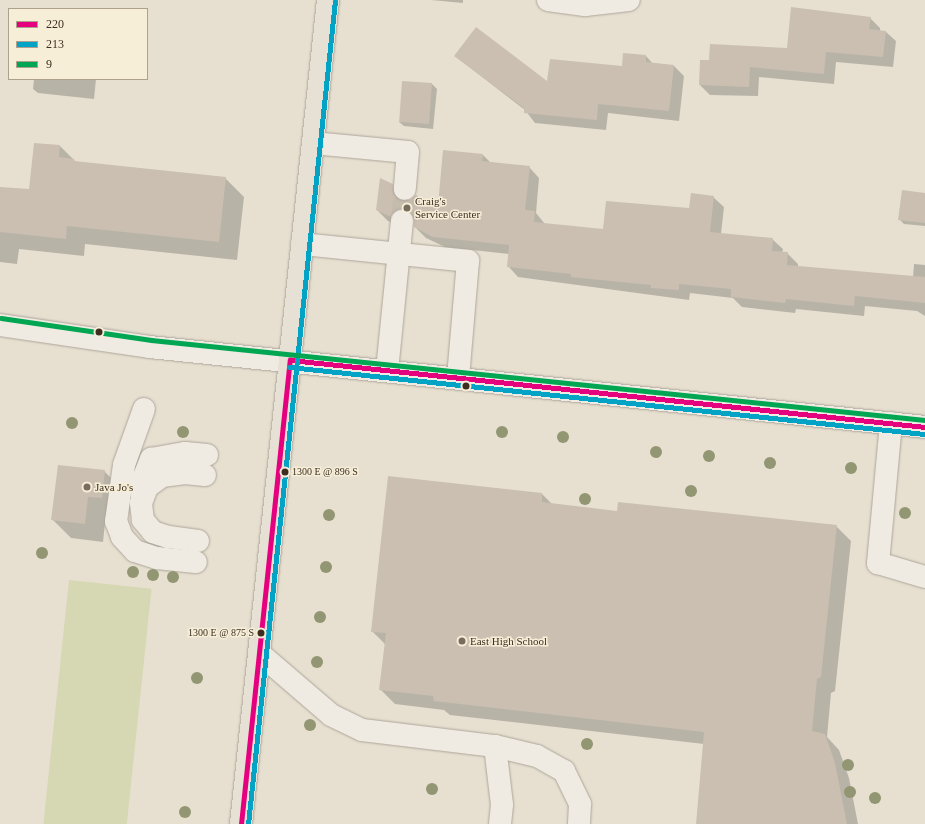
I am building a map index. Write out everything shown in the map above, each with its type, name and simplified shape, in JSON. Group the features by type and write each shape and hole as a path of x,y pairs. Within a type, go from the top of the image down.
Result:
{"main road":[{"path":"241,824 328,0"}],"street":[{"path":"548,0 585,5 629,0"},
{"path":"313,144 408,152 405,189"},
{"path":"387,371 402,222"},
{"path":"302,244 468,261 458,378"},
{"path":"0,325 150,347 290,360 925,427"},
{"path":"144,409 124,465 116,521 122,537 135,551 157,558 196,562"},
{"path":"891,424 878,563 925,577"},
{"path":"198,541 168,537 153,532 143,520 141,503 143,479 151,459 185,453 206,465"},
{"path":"259,653 331,715 362,730 495,746 537,756 564,771 580,804 579,824"},
{"path":"495,746 502,805 500,824"}],"green space":[{"path":"69,580 152,589 127,824 43,824"}],"building":[{"path":"791,7 871,17 869,29 886,31 883,57 826,52 824,74 750,67 749,87 699,85 700,60 709,60 710,44 787,48"},
{"path":"476,27 547,81 550,59 622,66 623,53 646,55 646,62 674,65 669,111 598,104 597,120 524,113 524,108 454,56"},
{"path":"402,81 432,83 429,124 399,122"},
{"path":"34,143 60,145 59,157 74,159 74,161 226,177 219,242 67,226 66,239 0,232 0,187 29,189"},
{"path":"443,150 483,154 482,161 530,166 525,210 535,211 534,222 603,229 606,201 689,208 691,193 714,196 710,232 773,238 772,251 788,252 787,265 925,277 925,303 855,296 854,306 786,299 785,303 731,297 731,289 679,284 679,290 651,288 651,285 571,277 571,274 507,267 509,245 433,237 414,227 414,216 409,211 397,209 391,217 376,210 380,178 393,184 394,194 398,199 410,200 416,195 438,205"},
{"path":"902,190 925,193 925,223 898,220"},
{"name":"Java Jo's","path":"58,465 105,470 102,498 88,497 85,524 51,520"},
{"name":"East High School","path":"388,476 542,493 542,502 617,511 618,502 837,525 821,677 817,679 812,731 825,734 835,763 847,824 696,824 704,732 434,701 433,696 379,690 386,633 371,632"}],"tunnel":[{"path":"402,221 405,189"}],"transit line":[{"name":"213","path":"248,824 335,1"},
{"name":"9","path":"1,318 151,340 925,420"},
{"name":"220","path":"290,360 925,427"},
{"name":"220","path":"241,824 290,360"},
{"name":"213","path":"289,367 924,434"}],"place":[{"name":"Craig's Service Center","path":"407,208"},
{"name":"1300 E @ 896 S","path":"285,472"},
{"name":"Java Jo's","path":"87,487"},
{"name":"1300 E @ 875 S","path":"261,633"},
{"name":"East High School","path":"462,641"}]}
